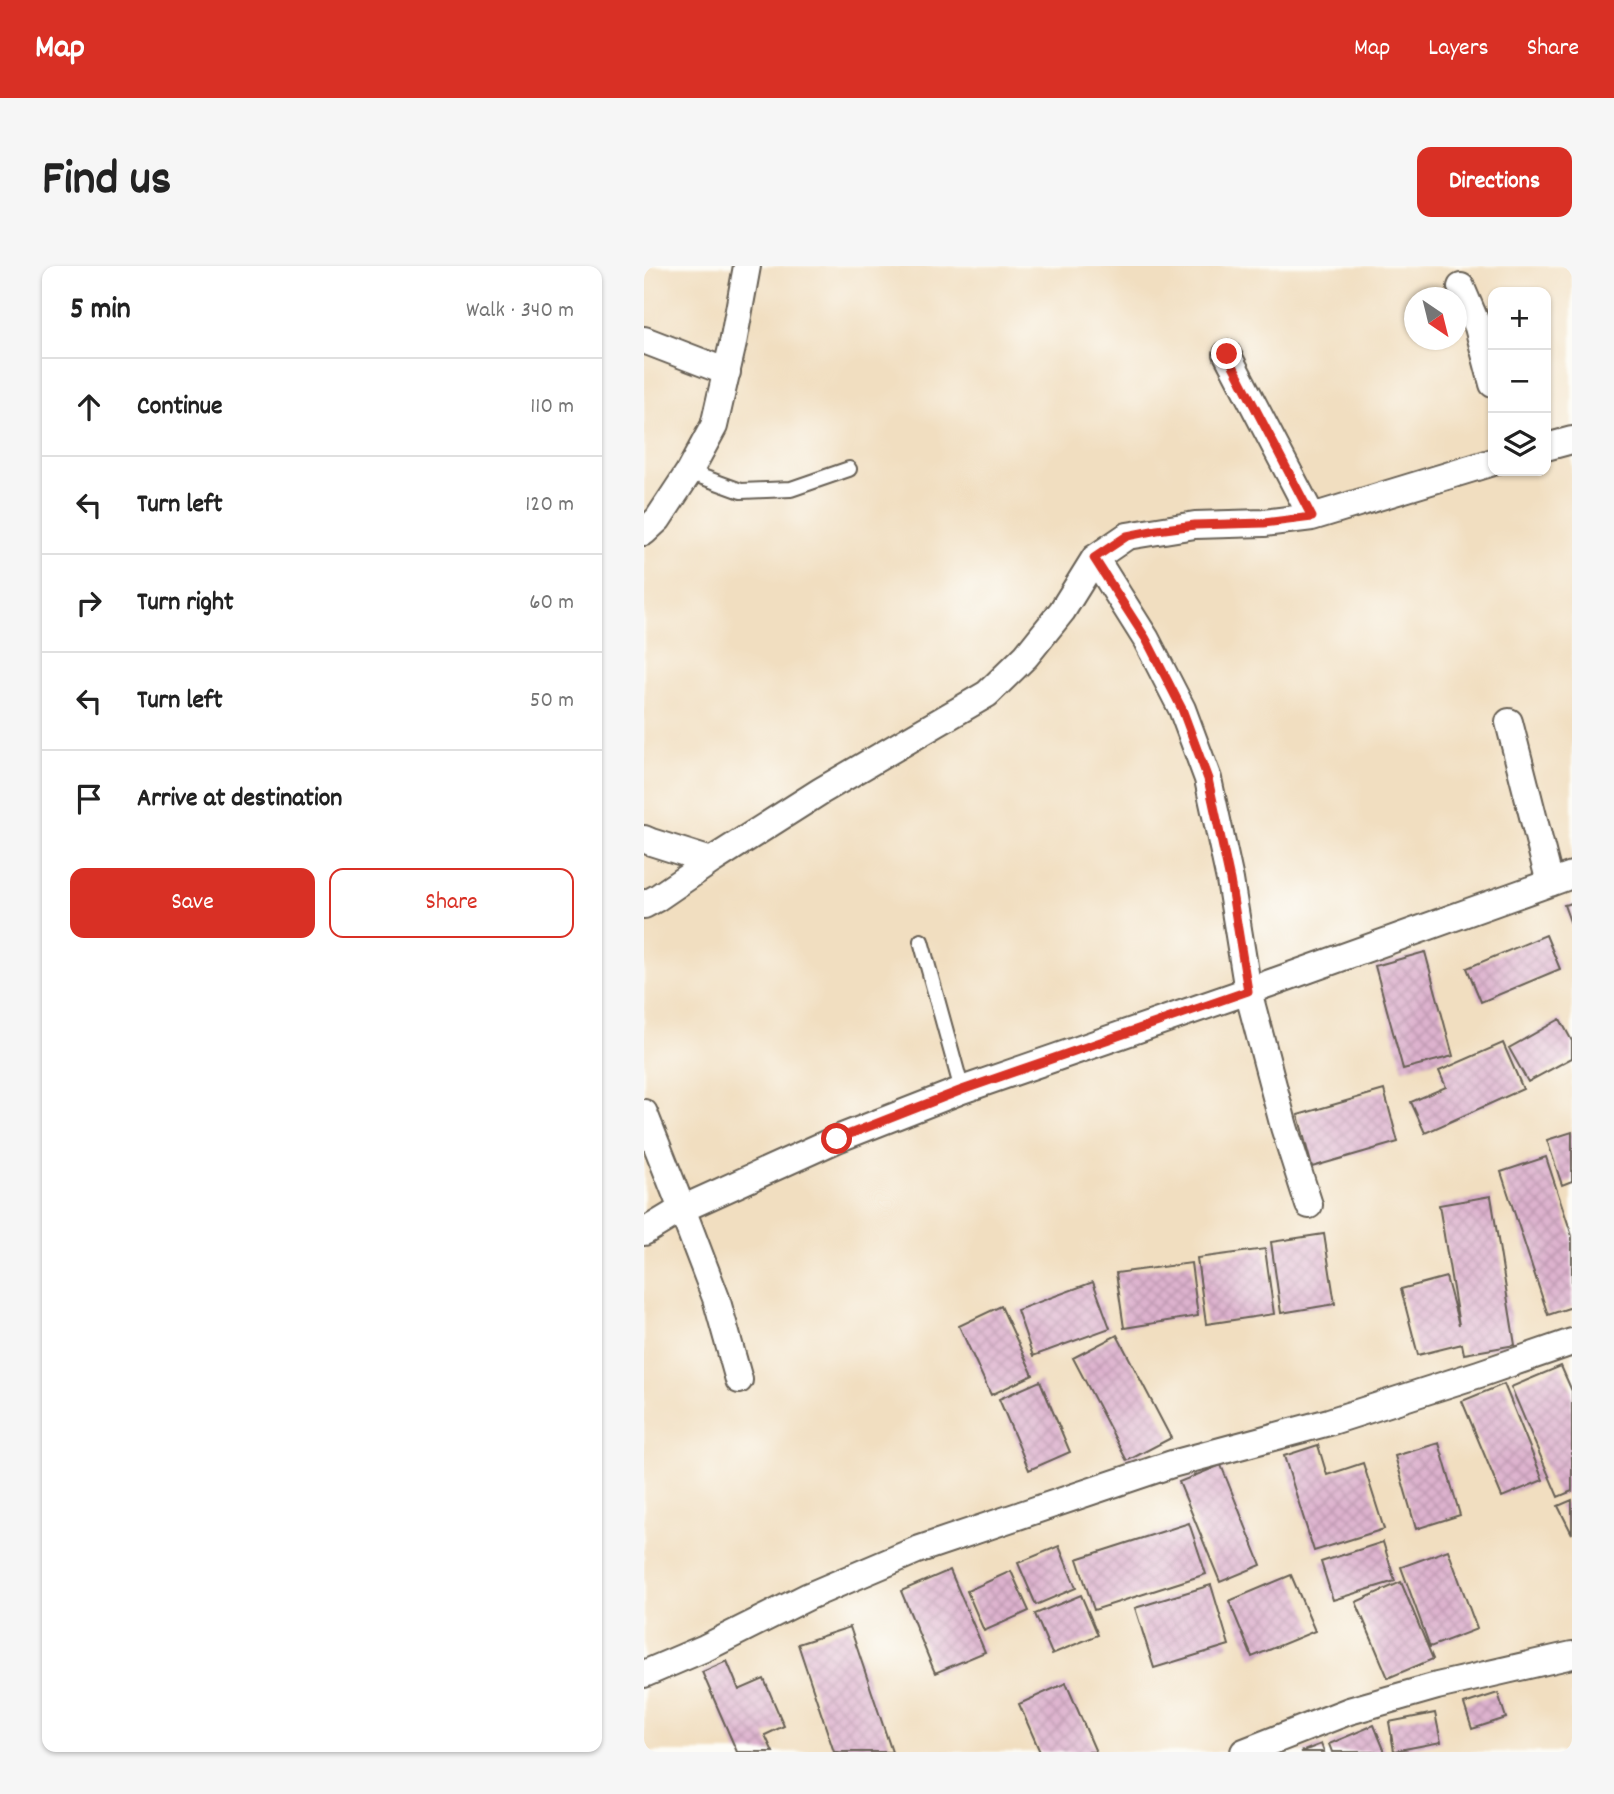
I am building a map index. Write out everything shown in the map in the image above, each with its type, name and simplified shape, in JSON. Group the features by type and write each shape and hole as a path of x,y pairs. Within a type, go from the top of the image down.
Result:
{"street":[{"path":"644,531 658,519 689,472 714,426 747,266"},
{"path":"1467,301 1478,327 1488,365"},
{"path":"644,340 727,372"},
{"path":"1227,354 1312,517"},
{"path":"1551,446 1572,440"},
{"path":"644,905 821,791 987,694 1026,656 1062,611 1094,558 1127,536 1195,525 1264,523 1312,517 1488,464"},
{"path":"1094,558 1146,639 1182,709 1208,779 1230,880 1248,991 1284,1128 1309,1205"},
{"path":"644,1232 682,1209 837,1139 962,1090 1561,879 1509,722"},
{"path":"644,838 711,861"},
{"path":"644,1113 716,1298 739,1380"},
{"path":"644,1674 705,1648 808,1596 917,1550 1172,1464 1329,1422 1572,1342"},
{"path":"1244,1752 1349,1711 1437,1686 1572,1655"}],"lane":[{"path":"689,472 741,491 791,489 849,469"},
{"path":"921,941 962,1090"}],"building":[{"path":"1572,903 1572,927 1564,905"},
{"path":"1546,935 1560,969 1481,1002 1467,968"},
{"path":"1425,952 1453,1056 1403,1069 1375,966"},
{"path":"1560,1019 1572,1041 1572,1058 1528,1082 1509,1048"},
{"path":"1503,1043 1523,1089 1425,1133 1411,1102 1446,1087 1439,1071"},
{"path":"1384,1090 1398,1142 1312,1167 1298,1115"},
{"path":"1572,1132 1572,1181 1562,1185 1547,1140"},
{"path":"1546,1157 1572,1236 1572,1307 1548,1315 1501,1172"},
{"path":"1491,1196 1515,1345 1464,1354 1462,1344 1418,1355 1401,1289 1446,1277 1459,1325 1439,1205"},
{"path":"1324,1234 1335,1304 1281,1313 1271,1242"},
{"path":"1265,1249 1274,1314 1206,1324 1197,1258"},
{"path":"1191,1263 1198,1316 1124,1328 1116,1273"},
{"path":"1093,1282 1110,1328 1033,1356 1017,1310"},
{"path":"1001,1306 1033,1375 991,1395 959,1326"},
{"path":"1117,1335 1171,1438 1127,1461 1073,1358"},
{"path":"1561,1366 1572,1391 1572,1491 1558,1497 1511,1387"},
{"path":"1040,1381 1070,1452 1029,1470 999,1399"},
{"path":"1504,1384 1543,1480 1502,1497 1462,1401"},
{"path":"1439,1443 1460,1515 1416,1529 1395,1456"},
{"path":"1318,1445 1327,1475 1363,1463 1384,1529 1314,1551 1284,1456"},
{"path":"1221,1465 1261,1565 1220,1582 1179,1482"},
{"path":"1572,1500 1572,1534 1558,1506"},
{"path":"1189,1523 1206,1574 1094,1610 1077,1559"},
{"path":"1383,1542 1395,1581 1333,1600 1321,1562"},
{"path":"1059,1546 1076,1588 1036,1605 1018,1563"},
{"path":"1448,1550 1477,1629 1430,1647 1401,1567"},
{"path":"950,1570 985,1652 935,1673 901,1591"},
{"path":"1011,1571 1029,1611 984,1631 967,1591"},
{"path":"1291,1575 1315,1631 1252,1657 1229,1601"},
{"path":"1401,1582 1433,1659 1388,1678 1356,1602"},
{"path":"1211,1585 1229,1645 1154,1668 1135,1608"},
{"path":"1081,1595 1098,1635 1052,1654 1035,1614"},
{"path":"850,1627 892,1752 834,1752 798,1644"},
{"path":"727,1661 739,1690 764,1679 784,1726 765,1735 773,1752 737,1752 702,1672"},
{"path":"1066,1683 1096,1752 1040,1752 1019,1704"},
{"path":"1498,1693 1506,1718 1472,1729 1464,1704"},
{"path":"1435,1713 1441,1742 1394,1751 1389,1722"},
{"path":"1374,1725 1385,1752 1332,1752 1329,1744"},
{"path":"1321,1744 1324,1752 1301,1752"}],"route":[{"path":"837,1139 962,1090 1248,991 1230,880 1208,779 1182,709 1146,639 1094,558 1127,536 1157,530 1312,517 1227,354"}]}
